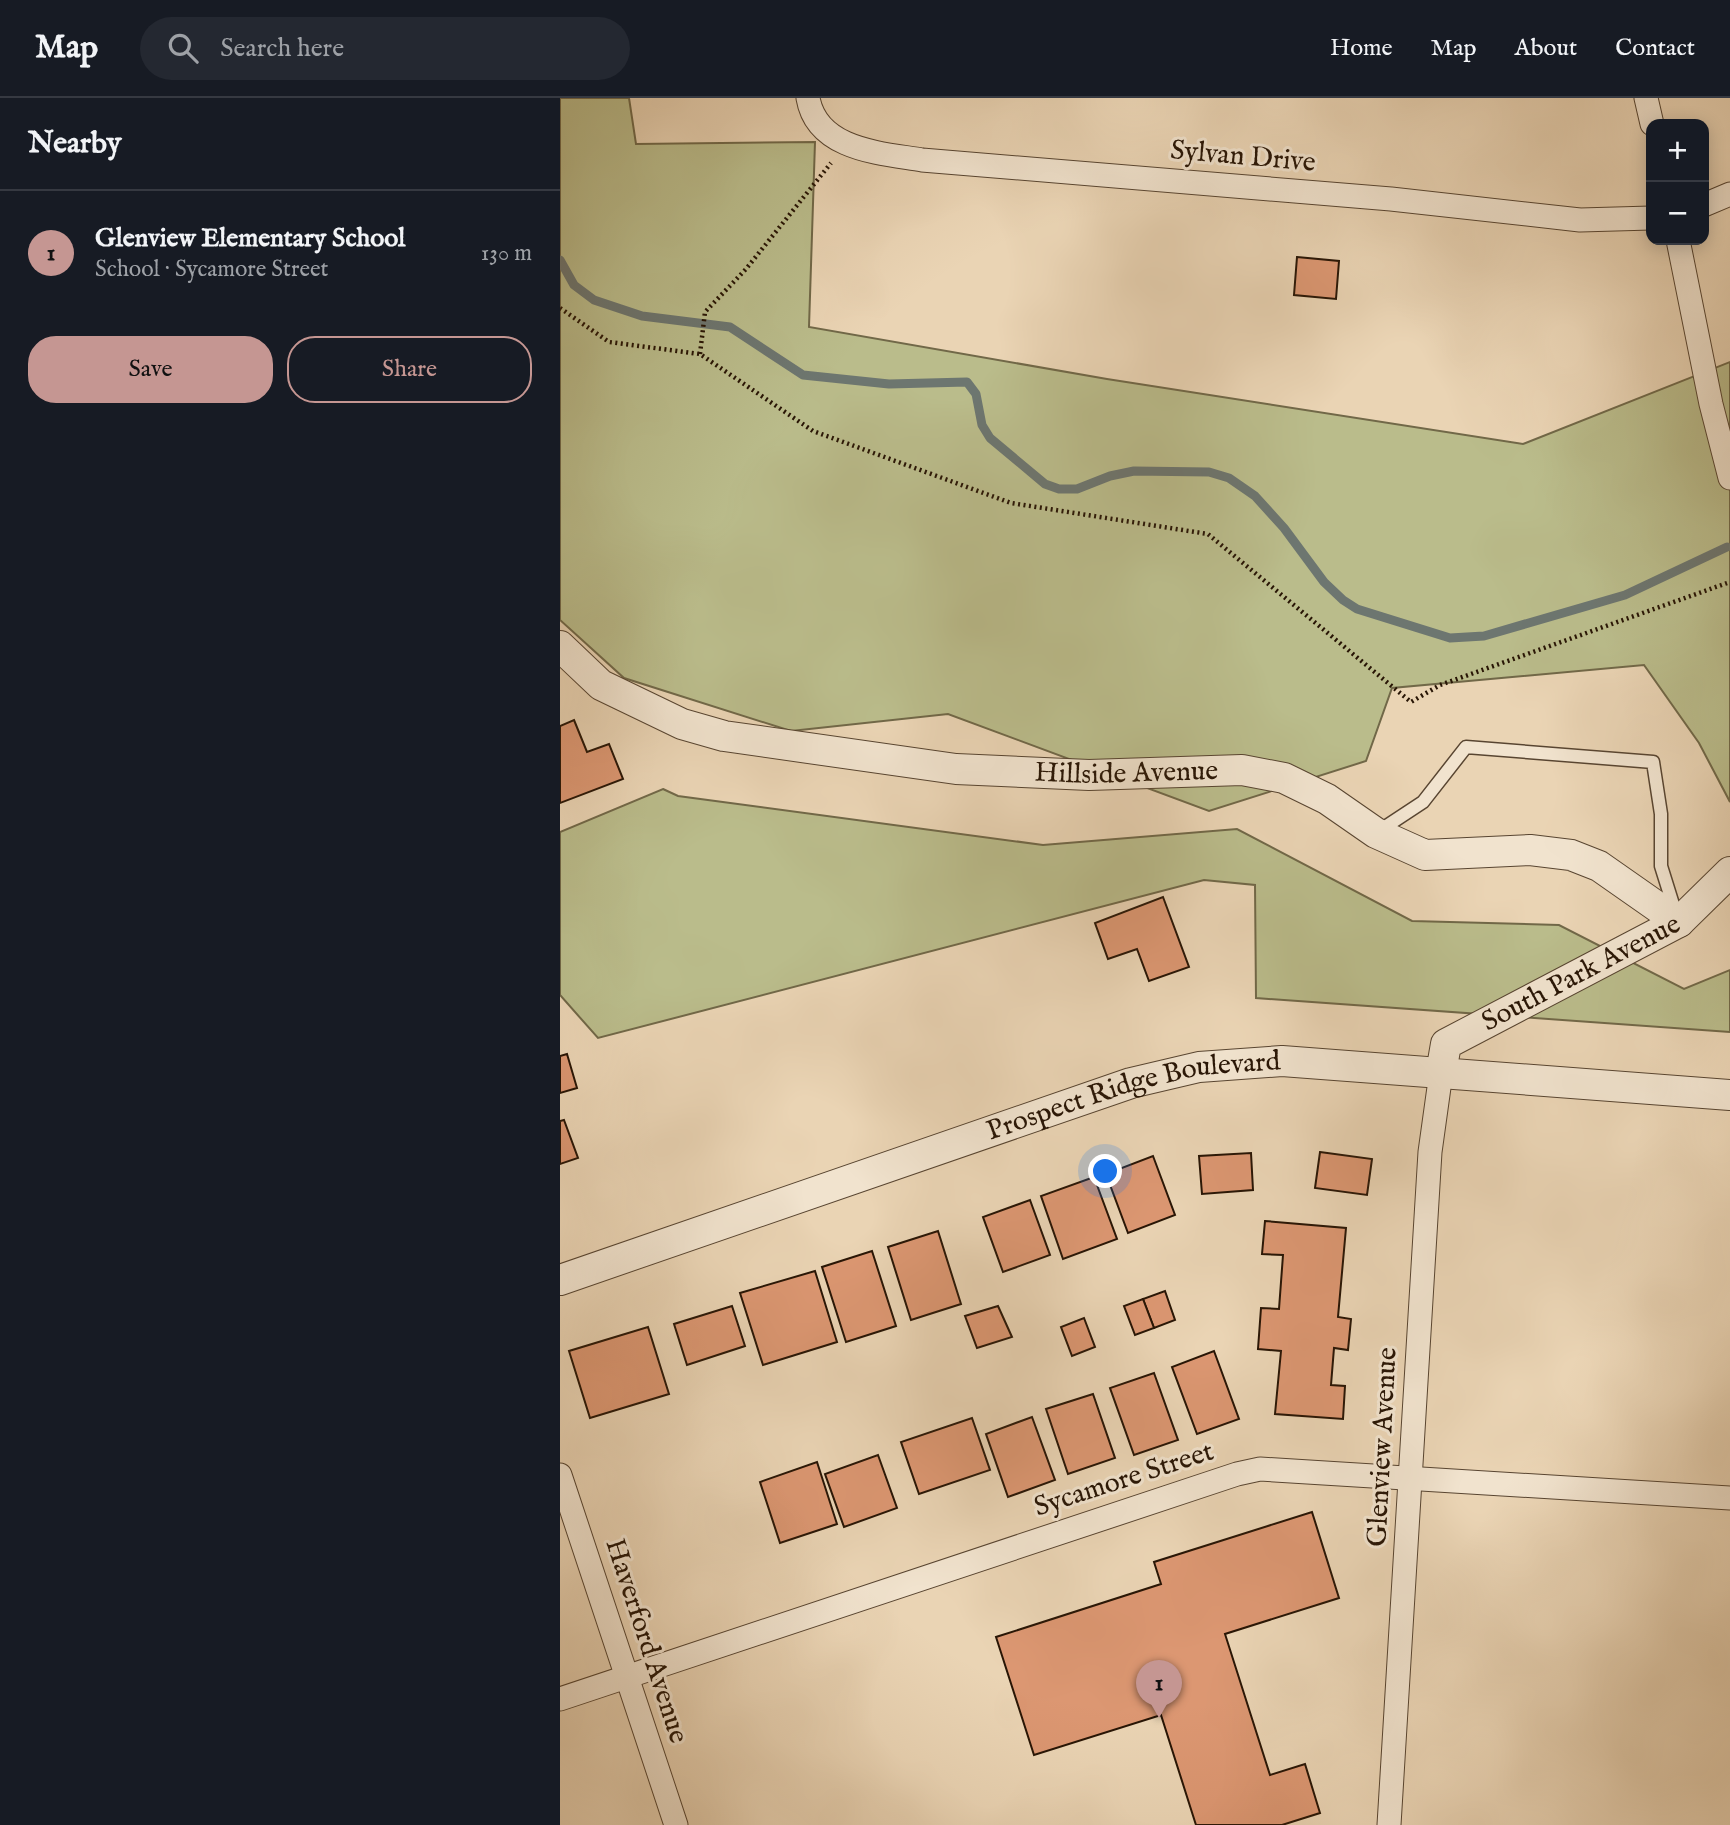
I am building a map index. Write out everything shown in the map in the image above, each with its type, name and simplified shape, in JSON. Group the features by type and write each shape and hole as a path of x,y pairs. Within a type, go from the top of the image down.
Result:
{"street":[{"path":"808,98 810,107 840,141"},
{"path":"1646,98 1651,119"},
{"name":"Sylvan Drive","path":"840,141 858,149 922,160 1391,199 1580,220 1646,218"},
{"path":"1709,203 1730,194"},
{"path":"1679,245 1711,404 1730,478"},
{"name":"Hillside Avenue","path":"560,646 601,685 682,724 724,736 956,769 1089,775 1242,769 1284,778 1327,799 1376,833 1425,855 1530,850 1571,856 1598,866 1679,922"},
{"name":"South Park Avenue","path":"1441,1073 1446,1044 1679,922 1730,872"},
{"name":"Prospect Ridge Boulevard","path":"560,1280 1130,1083 1199,1067 1282,1061 1730,1095"},
{"name":"Glenview Avenue","path":"1389,1825 1430,1152 1441,1073"},
{"name":"Sycamore Street","path":"560,1699 1237,1474 1260,1469 1730,1498"},
{"name":"Haverford Avenue","path":"560,1475 676,1825"}],"lane":[{"path":"1376,833 1423,802 1466,747 1653,762 1661,814 1661,866 1679,922"}],"path":[{"path":"699,354 705,312 746,270 840,141"},
{"path":"560,309 609,342 699,354 813,431 1011,503 1208,534 1411,702 1440,685 1730,582"}],"green space":[{"path":"560,98 629,98 636,144 815,142 809,327 1107,379 1523,444 1730,362 1730,802 1699,743 1644,665 1392,688 1366,761 1209,811 948,714 791,731 624,678 560,620"},
{"path":"663,789 678,796 1043,845 1237,829 1412,921 1559,925 1684,989 1730,970 1730,1032 1256,998 1255,885 1204,880 598,1038 560,995 560,832"}],"building":[{"path":"1297,257 1339,261 1336,299 1294,295"},
{"path":"574,720 587,752 609,744 623,779 560,803 560,726"},
{"path":"1163,897 1189,967 1149,981 1137,949 1108,959 1095,923"},
{"path":"567,1054 577,1088 560,1093 560,1056"},
{"path":"564,1120 578,1158 560,1164 560,1121"},
{"path":"1320,1152 1372,1159 1367,1195 1315,1188"},
{"path":"1251,1153 1253,1190 1202,1194 1199,1156"},
{"path":"1153,1156 1175,1215 1128,1233 1106,1174"},
{"path":"1094,1177 1117,1239 1063,1259 1041,1196"},
{"path":"1030,1200 1050,1255 1003,1272 983,1217"},
{"path":"1265,1221 1346,1228 1338,1317 1351,1319 1348,1350 1334,1348 1331,1385 1345,1386 1343,1419 1275,1414 1281,1351 1258,1349 1261,1308 1279,1309 1283,1255 1262,1254"},
{"path":"938,1231 961,1304 911,1320 888,1247"},
{"path":"872,1251 896,1326 846,1342 822,1267"},
{"path":"815,1271 837,1342 763,1365 740,1293"},
{"path":"1165,1291 1175,1320 1154,1328 1143,1299"},
{"path":"1143,1299 1154,1328 1135,1335 1124,1306"},
{"path":"732,1306 745,1346 687,1365 674,1324"},
{"path":"998,1306 1012,1337 977,1348 965,1316"},
{"path":"1084,1318 1095,1347 1072,1356 1061,1327"},
{"path":"648,1327 669,1394 590,1418 569,1351"},
{"path":"1214,1351 1239,1419 1197,1434 1172,1367"},
{"path":"1154,1373 1178,1440 1134,1455 1110,1388"},
{"path":"1093,1394 1115,1458 1068,1474 1046,1409"},
{"path":"1032,1417 1055,1480 1008,1497 986,1434"},
{"path":"972,1418 990,1470 919,1494 901,1442"},
{"path":"878,1455 897,1508 844,1527 825,1474"},
{"path":"817,1462 837,1524 780,1543 760,1482"},
{"path":"1312,1512 1339,1598 1225,1634 1270,1775 1305,1764 1320,1813 1282,1825 1196,1825 1161,1715 1034,1755 996,1637 1161,1584 1154,1562"}],"waterway":[{"path":"560,260 574,285 594,300 642,316 730,327 803,375 889,384 967,382 976,394 982,425 990,438 1045,484 1059,489 1077,489 1110,476 1134,471 1209,472 1229,478 1255,496 1284,528 1324,582 1343,600 1357,609 1450,638 1484,636 1625,595 1727,547"}],"place":[{"name":"Glenview Elementary School","path":"1159,1718"}]}
